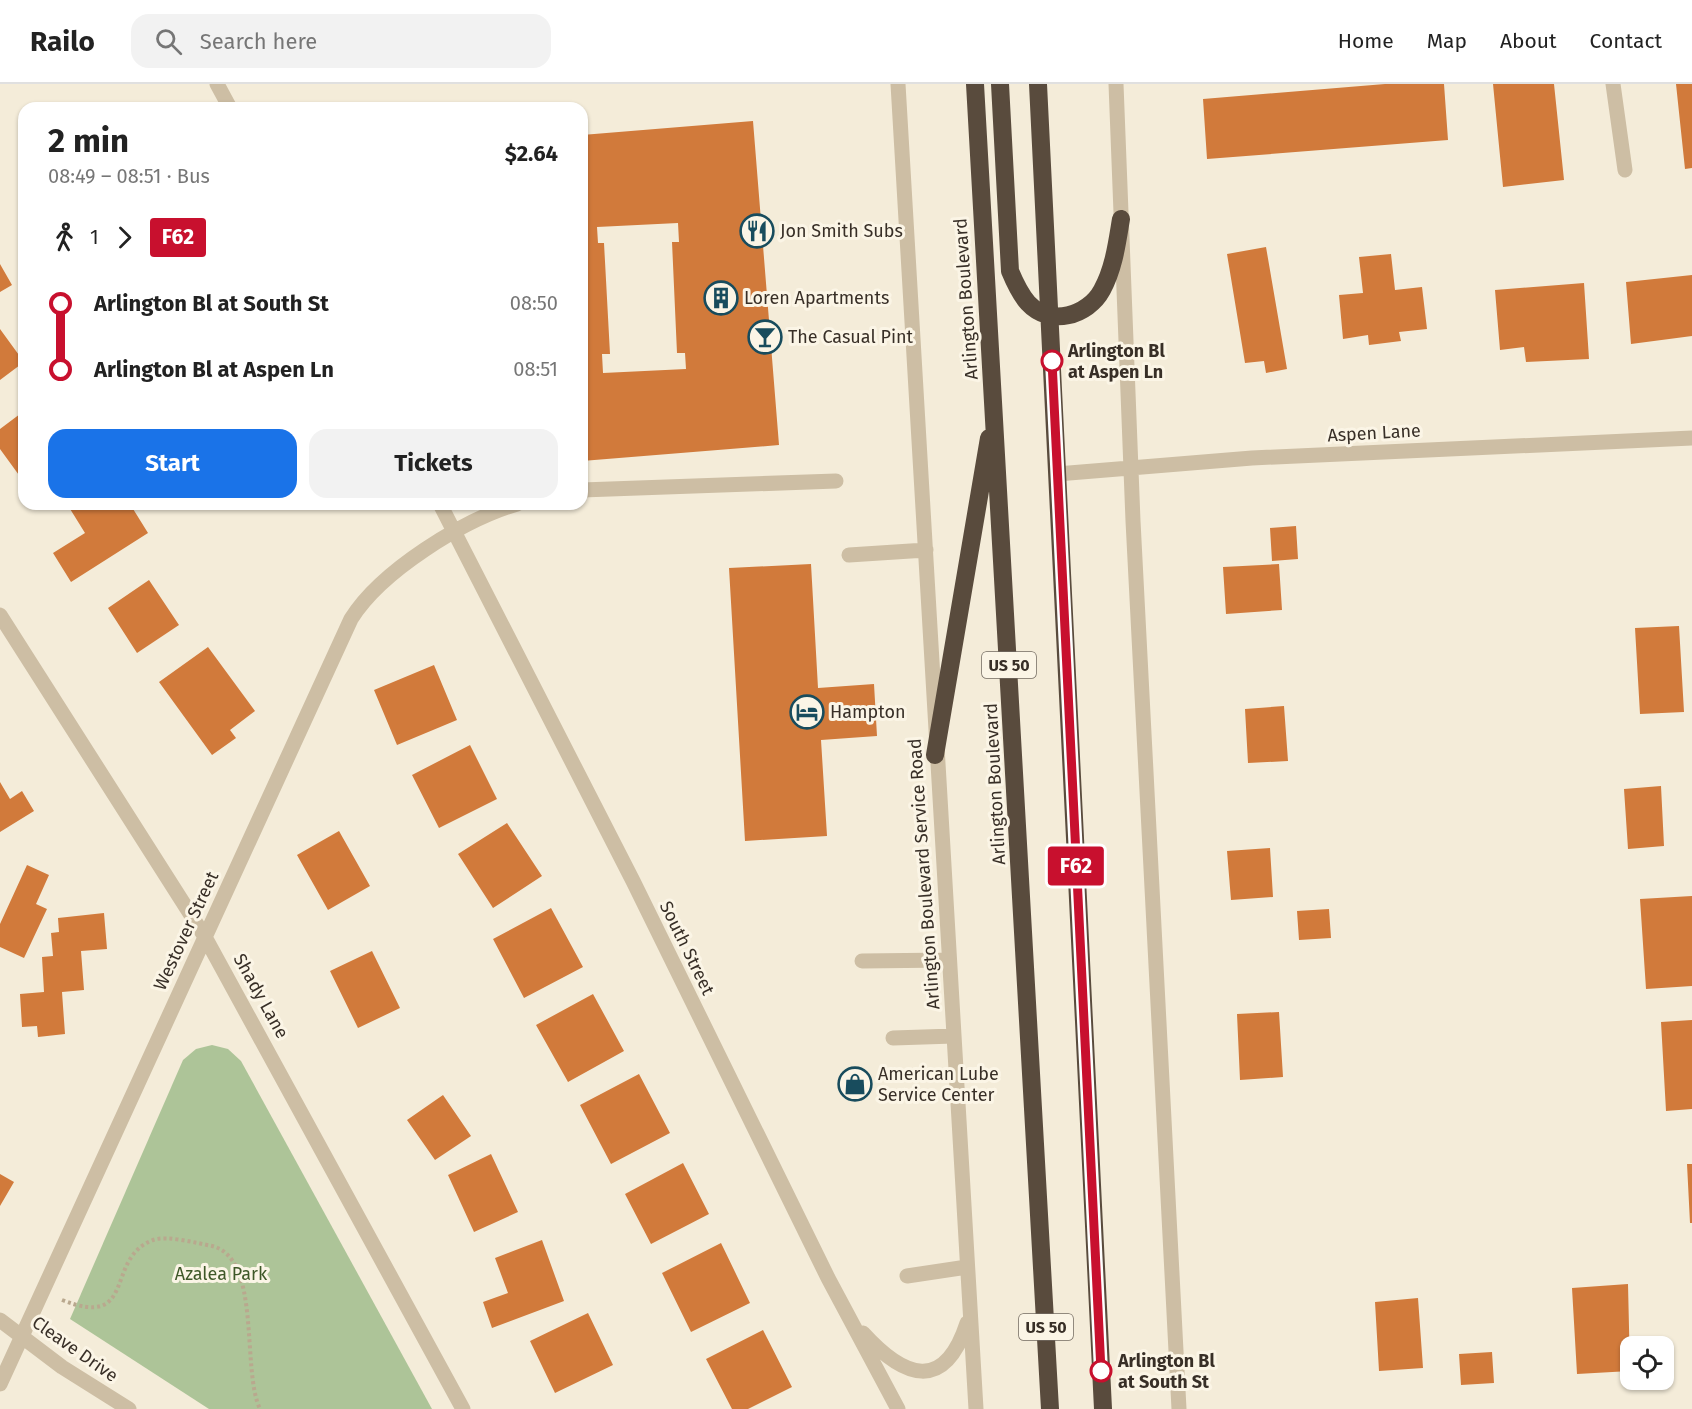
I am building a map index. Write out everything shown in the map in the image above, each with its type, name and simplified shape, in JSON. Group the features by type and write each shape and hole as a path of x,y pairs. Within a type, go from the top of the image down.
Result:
{"highway":[{"name":"Arlington Boulevard","path":"975,84 985,288 995,404 1050,1409"},
{"path":"1000,84 1010,272 1018,289 1029,304 1050,315 1067,316 1094,302 1110,274 1121,219"},
{"name":"US 50","path":"1038,84 1103,1409"},
{"path":"936,755 995,404"}],"street":[{"path":"217,84 227,102"},
{"name":"Arlington Boulevard Service Road","path":"898,84 975,1409"},
{"path":"1116,84 1130,469 1179,1409"},
{"path":"1613,84 1625,170"},
{"name":"Aspen Lane","path":"1058,474 1230,459 1692,438"},
{"path":"588,490 836,481"},
{"name":"South Street","path":"443,510 633,881 848,1318 898,1409"},
{"name":"Westover Street","path":"0,1384 357,610 385,578 454,532 501,510"},
{"path":"849,555 926,550"},
{"name":"Shady Lane","path":"0,615 205,937 463,1409"},
{"path":"862,961 949,960"},
{"path":"893,1038 954,1036"},
{"path":"907,1276 967,1267"},
{"path":"848,1318 892,1362 918,1371 932,1370 945,1364 961,1342 970,1314"},
{"name":"Cleave Drive","path":"0,1320 62,1367 129,1409"}],"path":[{"path":"43,1291 78,1306 97,1308 109,1302 116,1294 131,1254 153,1239 188,1240 216,1247 233,1259 244,1288 251,1379 260,1409"}],"green space":[{"name":"Azalea Park","path":"212,1045 228,1049 241,1061 432,1409 209,1409 70,1319 183,1060 196,1049"}],"building":[{"path":"1385,84 1444,84 1448,140 1207,159 1203,99"},
{"path":"1493,84 1554,84 1564,180 1503,187"},
{"path":"1676,84 1692,84 1692,168 1685,169"},
{"name":"Loren Apartments","path":"753,121 779,445 588,461 588,135","holes":["678,223 679,242 672,242 677,353 685,353 686,369 603,373 602,354 610,354 604,243 598,243 597,227"]},
{"path":"1266,247 1287,369 1266,373 1264,361 1245,363 1227,254"},
{"path":"1391,254 1395,290 1422,287 1427,329 1399,332 1401,341 1369,345 1368,335 1343,339 1339,295 1363,293 1359,257"},
{"path":"0,264 12,285 0,292"},
{"path":"1692,275 1692,336 1631,344 1626,282"},
{"path":"1584,283 1589,359 1526,362 1524,347 1500,350 1495,290"},
{"path":"0,329 18,354 18,366 0,380"},
{"path":"18,416 18,474 0,449 0,429"},
{"path":"71,510 134,510 148,533 71,582 53,553 85,533"},
{"path":"1296,526 1298,559 1272,561 1270,528"},
{"name":"Hampton","path":"811,564 818,688 874,684 877,736 821,740 827,836 745,841 729,568"},
{"path":"1279,564 1282,610 1226,614 1223,567"},
{"path":"149,580 179,625 137,653 108,608"},
{"path":"1679,626 1684,712 1640,714 1635,628"},
{"path":"208,647 255,711 230,730 236,738 212,755 159,682"},
{"path":"434,665 457,720 397,745 374,690"},
{"path":"1284,706 1288,761 1248,763 1245,709"},
{"path":"470,745 497,799 439,828 412,775"},
{"path":"0,782 10,799 22,791 34,811 0,832"},
{"path":"1661,786 1664,846 1628,849 1624,789"},
{"path":"507,823 542,876 493,908 458,854"},
{"path":"339,831 370,886 328,910 297,855"},
{"path":"1270,848 1273,897 1231,900 1227,851"},
{"path":"27,865 49,875 36,904 47,909 24,958 0,947 0,924"},
{"path":"1692,896 1692,986 1646,989 1640,899"},
{"path":"551,908 583,967 524,998 493,939"},
{"path":"1329,909 1331,938 1299,940 1297,911"},
{"path":"104,913 107,949 81,951 84,990 62,992 65,1034 38,1037 37,1026 22,1027 20,994 44,992 42,957 53,956 51,933 59,932 58,918"},
{"path":"372,951 400,1008 358,1028 330,971"},
{"path":"593,994 624,1051 568,1082 536,1025"},
{"path":"1279,1012 1283,1077 1240,1080 1237,1014"},
{"path":"1692,1020 1692,1109 1666,1111 1661,1022"},
{"path":"639,1074 670,1133 611,1164 580,1105"},
{"path":"443,1095 471,1136 435,1160 407,1120"},
{"path":"491,1154 518,1212 474,1232 448,1175"},
{"path":"683,1163 709,1214 651,1244 625,1194"},
{"path":"1687,1164 1692,1164 1692,1223 1690,1223"},
{"path":"0,1174 14,1182 0,1206"},
{"path":"542,1240 564,1301 492,1328 483,1302 508,1293 495,1258"},
{"path":"721,1243 750,1303 691,1332 662,1273"},
{"path":"1628,1284 1629,1336 1620,1336 1620,1372 1577,1374 1572,1288"},
{"path":"1418,1298 1423,1368 1379,1371 1375,1302"},
{"path":"588,1313 613,1365 555,1393 530,1341"},
{"path":"763,1330 792,1387 748,1409 732,1409 706,1359"},
{"path":"1492,1352 1494,1383 1461,1385 1459,1354"}],"bus line":[{"name":"F62","path":"1052,361 1101,1371"}],"place":[{"name":"Jon Smith Subs","path":"757,231"},
{"name":"Loren Apartments","path":"721,298"},
{"name":"The Casual Pint","path":"765,337"},
{"name":"Arlington Bl at Aspen Ln","path":"1052,361"},
{"name":"Hampton","path":"807,712"},
{"name":"American Lube Service Center","path":"855,1084"},
{"name":"Arlington Bl at South St","path":"1101,1371"}]}
